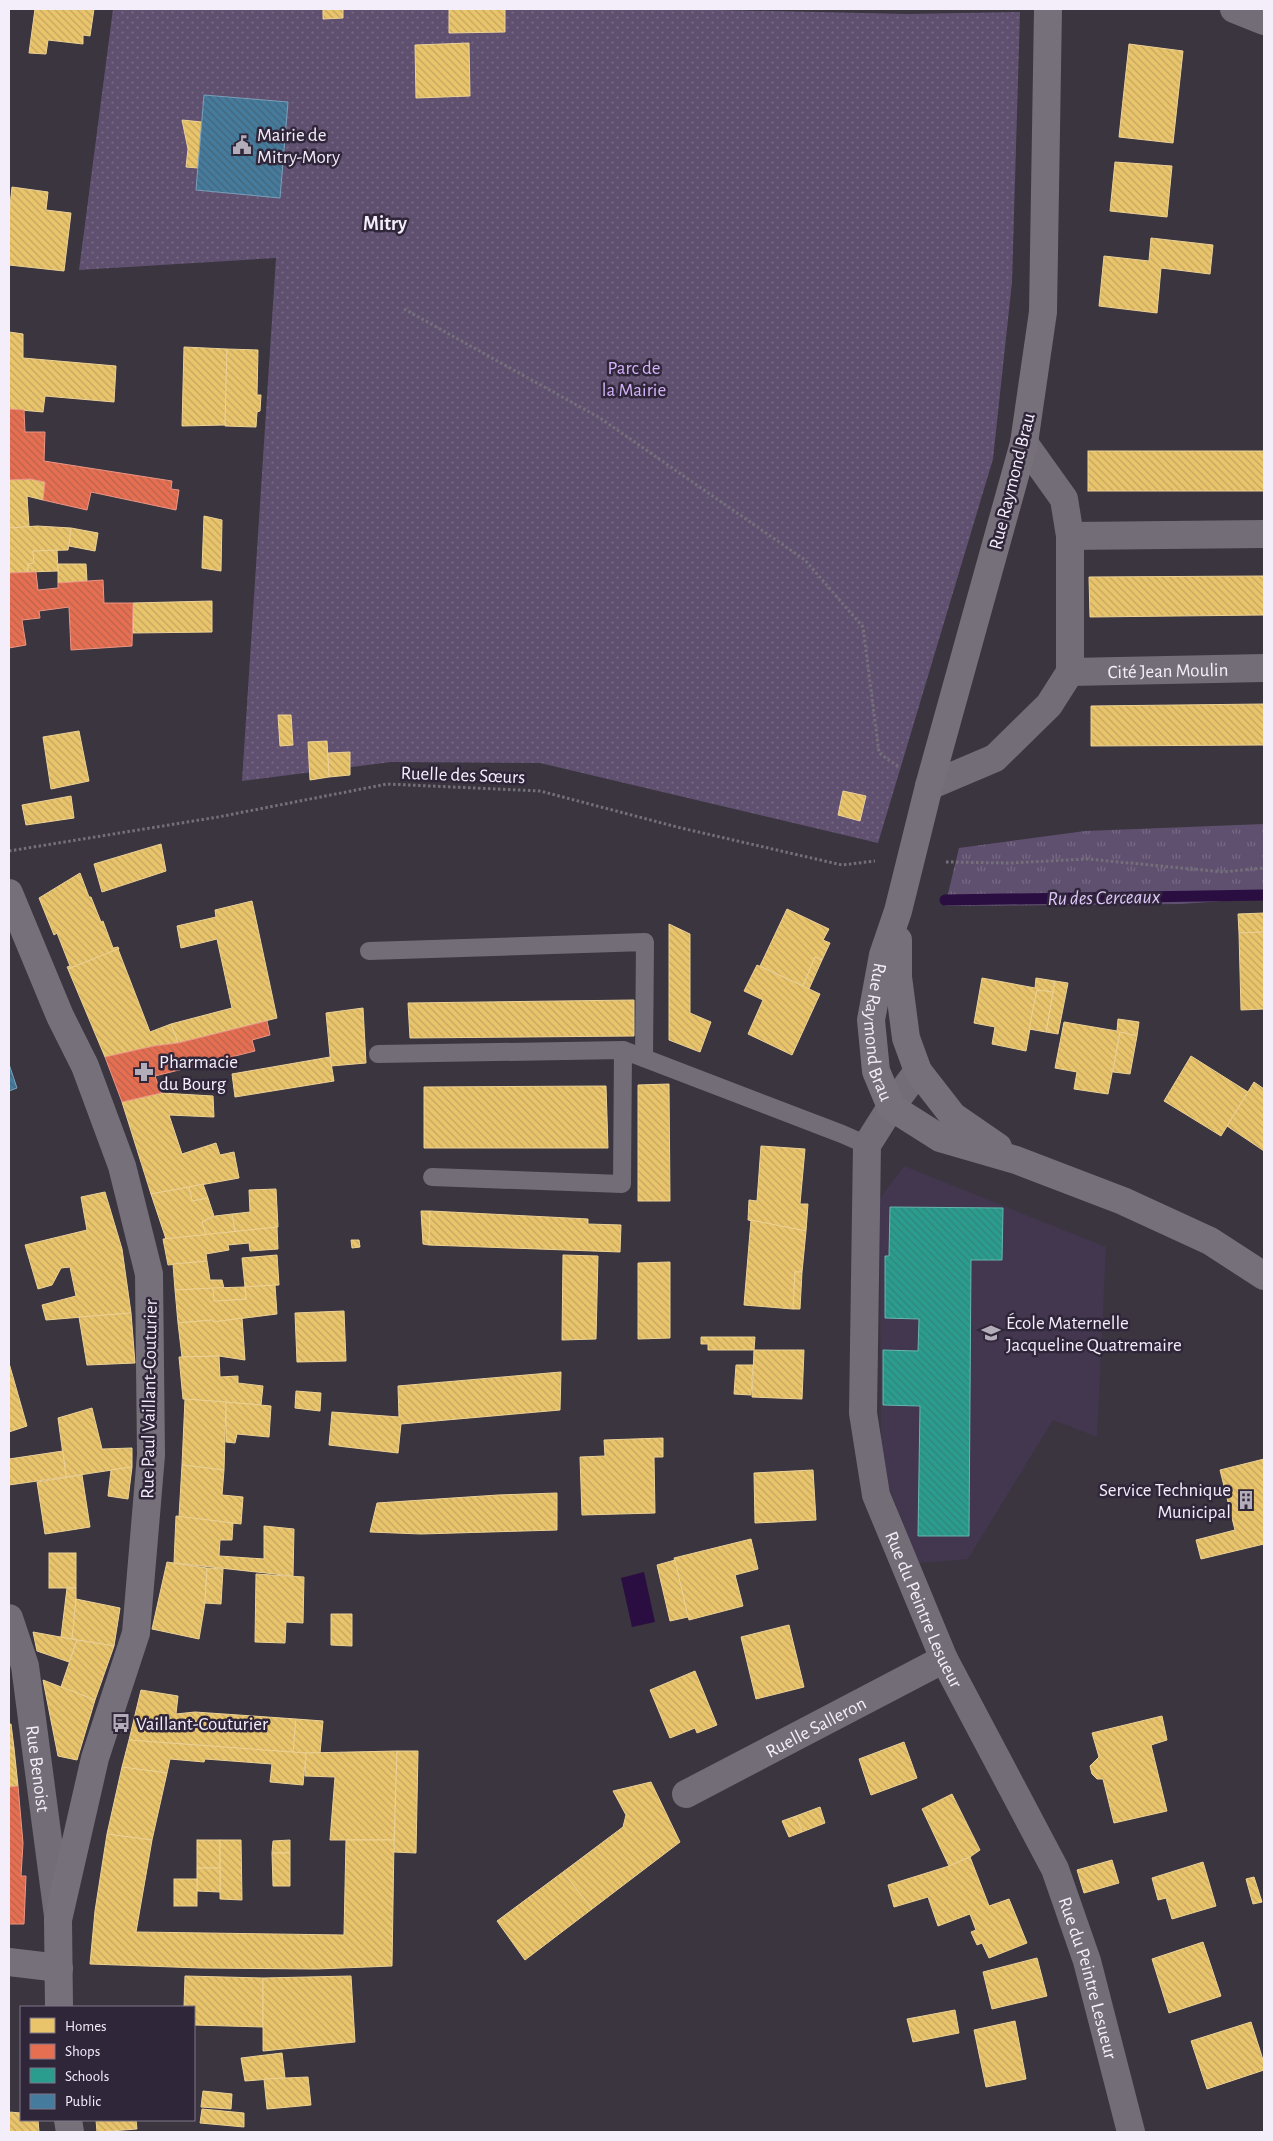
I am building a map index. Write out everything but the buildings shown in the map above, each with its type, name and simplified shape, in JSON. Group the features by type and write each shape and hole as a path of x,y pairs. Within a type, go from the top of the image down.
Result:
{"street":[{"name":"Rue Raymond Brau","path":"1048,9 1043,312 1024,442 929,786 898,911 883,954 871,1020 876,1072 890,1107 940,1138 1016,1160 1123,1202 1210,1241 1264,1276"},
{"path":"1234,9 1264,21"},
{"path":"929,786 995,758 1049,705 1070,672 1070,536 1064,500 1024,442"},
{"path":"1070,536 1264,534"},
{"name":"Cité Jean Moulin","path":"1070,672 1264,668"},
{"name":"Rue Paul Vaillant-Couturier","path":"9,893 60,1016 85,1066 122,1166 149,1274 151,1455 136,1633 95,1758 58,1920 60,2006"},
{"name":"Rue Raymond Brau","path":"898,911 898,977 906,1038 918,1071 953,1116 1016,1160"},
{"path":"867,1145 890,1107 918,1071"},
{"name":"Rue du Peintre Lesueur","path":"867,1145 863,1413 876,1495 944,1659 1054,1869 1087,1961 1131,2132"},
{"name":"Rue Benoist","path":"9,1618 25,1666 58,1920"},
{"name":"Ruelle Salleron","path":"686,1794 944,1659"},
{"path":"9,1962 59,1968"}],"lane":[{"path":"369,951 645,942 644,1058"},
{"path":"432,1177 622,1184 623,1050"},
{"path":"378,1054 623,1050 867,1145"}],"path":[{"path":"404,309 600,418 805,560 863,627 879,753 929,786"},
{"name":"Ruelle des Sœurs","path":"9,851 218,817 387,784 540,791 681,828 842,865 912,857 951,862 1008,864 1088,859 1223,872 1264,868"}],"shaded area":[{"name":"École Maternelle Jacqueline Quatremaire","path":"904,1166 1106,1247 1097,1437 1053,1420 968,1559 919,1563 881,1468 880,1198"},
{"path":"644,1572 655,1622 632,1627 621,1578"}],"green space":[{"name":"Parc de la Mairie","path":"113,9 676,9 908,14 1020,12 1012,282 993,459 878,843 540,763 391,762 242,781 276,258 79,270"},
{"path":"1264,824 1264,898 1181,904 945,906 959,848 1085,831"}],"waterway":[{"name":"Ru des Cerceaux","path":"945,900 1264,895"}],"place":[{"name":"Mairie de Mitry-Mory","path":"242,145"},
{"name":"Pharmacie du Bourg","path":"144,1072"},
{"name":"École Maternelle Jacqueline Quatremaire","path":"991,1333"},
{"name":"Service Technique Municipal","path":"1246,1500"},
{"name":"Vaillant-Couturier","path":"121,1723"}],"district":[{"name":"Mitry","path":"385,223"}]}
